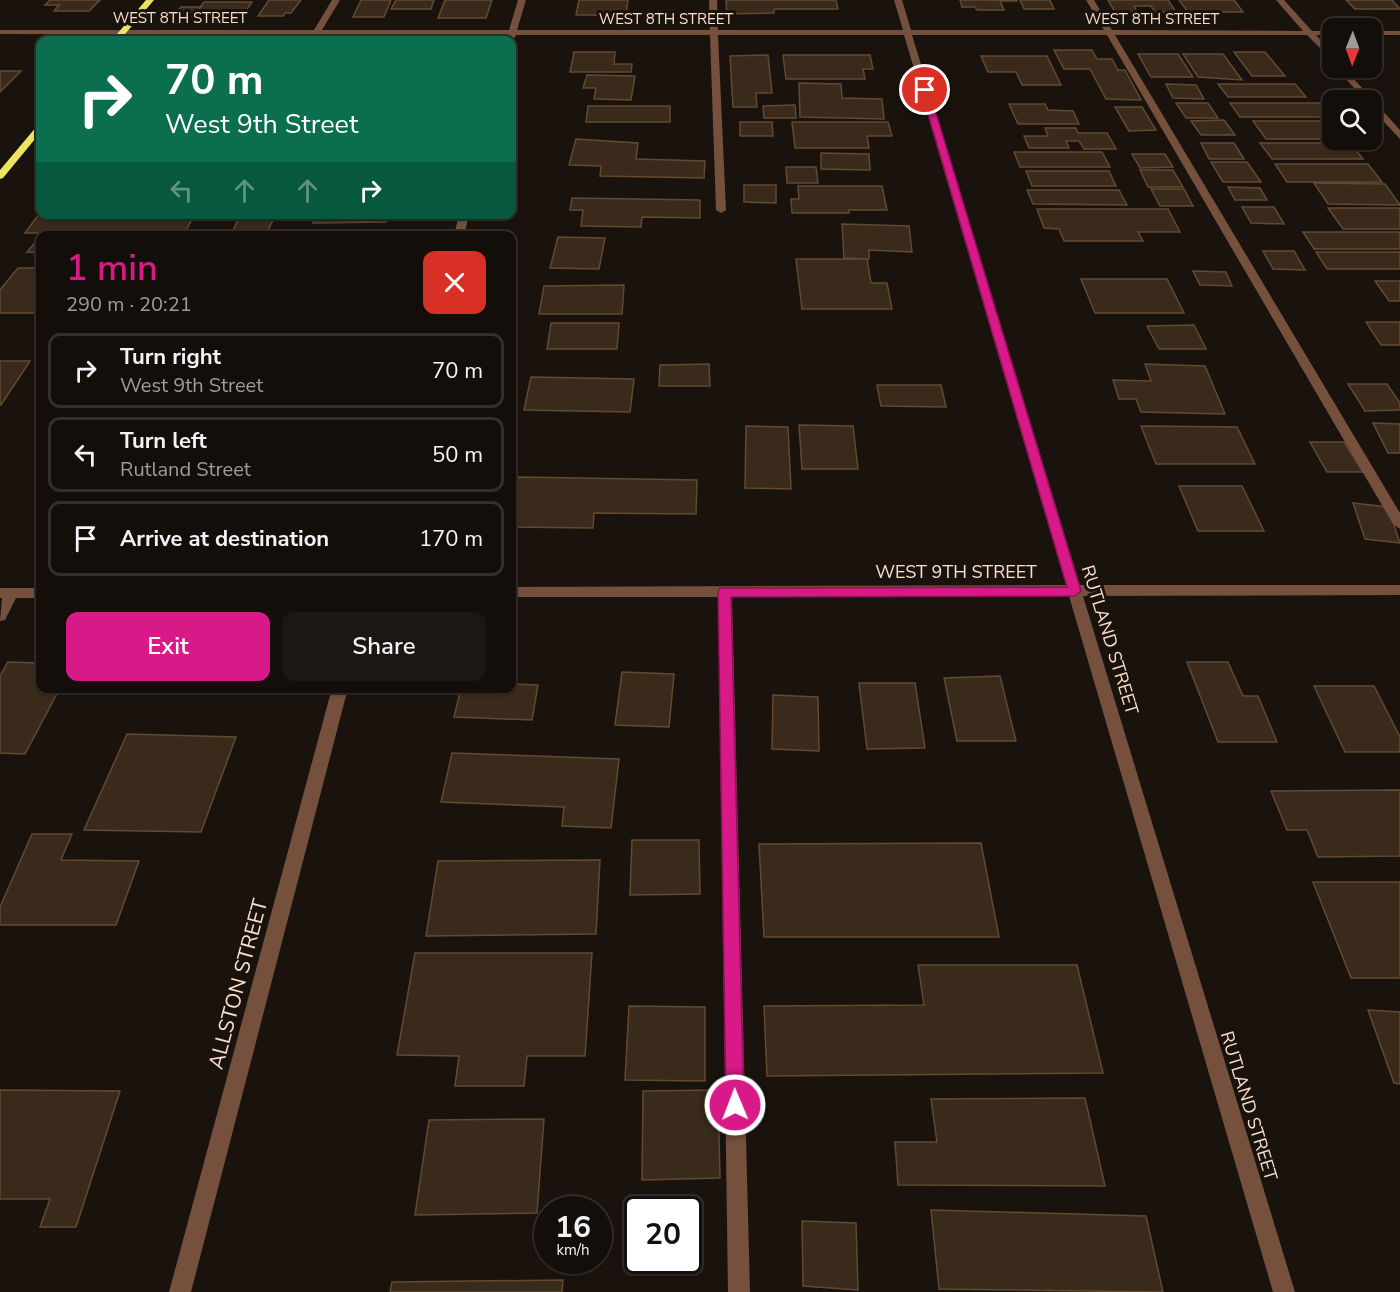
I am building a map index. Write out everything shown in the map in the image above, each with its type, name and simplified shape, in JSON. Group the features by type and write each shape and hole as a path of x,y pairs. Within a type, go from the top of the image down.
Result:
{"main road":[{"path":"120,36 150,0"},
{"path":"0,176 36,133"}],"street":[{"path":"317,32 336,0"},
{"path":"511,36 522,0"},
{"path":"713,0 712,32 721,210"},
{"name":"RUTLAND STREET","path":"898,0 1284,1292"},
{"path":"1090,0 1400,524"},
{"path":"1280,0 1322,47"},
{"name":"WEST 8TH STREET","path":"0,32 317,32 511,36 712,32 1322,33"},
{"path":"1382,33 1400,33"},
{"path":"1349,78 1359,90"},
{"path":"1382,116 1400,136"},
{"name":"WEST 9TH STREET","path":"516,592 1400,590"},
{"path":"725,592 739,1292"},
{"path":"0,616 6,593 36,593"},
{"name":"ALLSTON STREET","path":"180,1292 339,693"}],"building":[{"path":"50,0 100,0 89,11 54,11 59,5 45,5"},
{"path":"269,0 301,0 291,13 285,13 283,16 258,16"},
{"path":"361,0 391,0 384,17 353,17"},
{"path":"396,0 434,0 431,9 391,9"},
{"path":"445,0 492,0 486,18 438,18"},
{"path":"579,0 628,0 626,15 576,15"},
{"path":"726,0 836,0 838,9 774,9 774,13 727,14"},
{"path":"960,0 1017,1 1000,1 1004,10 977,10 975,7 962,7"},
{"path":"1020,0 1050,0 1054,9 1024,9"},
{"path":"1108,0 1168,0 1176,12 1155,12 1151,6 1134,6 1137,12 1115,12"},
{"path":"1179,0 1234,0 1243,12 1188,12"},
{"path":"1346,0 1392,0 1400,9 1355,9"},
{"path":"204,2 252,2 243,15 193,17"},
{"path":"181,7 201,7 193,17 172,17"},
{"path":"1054,50 1092,50 1097,59 1112,59 1118,70 1125,70 1141,100 1106,99 1090,69 1064,69"},
{"path":"574,52 615,52 614,64 632,64 631,72 570,72"},
{"path":"1234,52 1265,52 1285,76 1252,76"},
{"path":"1138,54 1178,54 1193,77 1151,77"},
{"path":"1183,54 1223,54 1242,80 1198,77"},
{"path":"768,55 772,93 756,93 757,107 733,107 730,56"},
{"path":"783,55 870,55 873,69 863,69 865,79 786,79"},
{"path":"981,56 1047,56 1061,85 1022,85 1016,72 988,72"},
{"path":"0,71 21,71 0,92"},
{"path":"587,75 635,76 631,100 594,99 596,88 583,88"},
{"path":"799,83 841,84 842,98 882,99 884,119 800,117"},
{"path":"1166,84 1196,85 1204,99 1173,98"},
{"path":"1218,84 1295,84 1306,97 1228,97"},
{"path":"1176,103 1208,103 1218,118 1186,118"},
{"path":"1230,103 1319,103 1322,107 1322,117 1240,117"},
{"path":"1009,104 1045,104 1048,110 1073,111 1079,124 1018,124"},
{"path":"795,105 796,118 764,118 763,106"},
{"path":"588,106 670,106 670,122 586,122"},
{"path":"1115,107 1142,107 1156,130 1129,131"},
{"path":"1224,120 1235,135 1201,135 1191,121"},
{"path":"1253,121 1322,121 1322,139 1266,139"},
{"path":"740,122 772,122 773,136 740,136"},
{"path":"792,122 888,122 892,136 867,136 869,148 795,148"},
{"path":"1045,128 1076,128 1078,133 1107,133 1116,149 1084,149 1079,141 1066,141 1069,148 1029,148 1024,136 1048,136"},
{"path":"576,139 638,143 636,159 705,161 704,178 600,176 601,166 569,165"},
{"path":"1201,143 1234,143 1244,159 1209,159"},
{"path":"1260,143 1322,143 1322,150 1356,150 1363,159 1272,159"},
{"path":"1014,152 1102,152 1110,167 1020,167"},
{"path":"821,153 869,154 870,170 821,169"},
{"path":"1132,154 1165,154 1173,167 1140,168"},
{"path":"1211,162 1247,162 1261,182 1223,182"},
{"path":"1275,164 1368,164 1382,182 1287,182"},
{"path":"786,167 816,167 818,183 787,183"},
{"path":"1140,170 1173,170 1183,187 1148,187"},
{"path":"1026,171 1109,171 1116,186 1032,186"},
{"path":"1314,183 1385,184 1400,205 1328,204"},
{"path":"744,185 776,185 776,203 744,202"},
{"path":"798,186 882,186 887,210 792,213 791,199 799,199"},
{"path":"1228,187 1260,188 1267,200 1235,200"},
{"path":"1151,189 1184,189 1193,206 1160,206"},
{"path":"1027,190 1119,190 1127,205 1033,204"},
{"path":"572,198 700,200 700,218 642,217 641,227 581,226 583,210 570,210"},
{"path":"1242,207 1274,207 1284,224 1251,223"},
{"path":"1328,208 1400,208 1400,229 1343,229"},
{"path":"1037,209 1168,209 1180,232 1138,232 1143,241 1064,241 1059,229 1044,228"},
{"path":"36,218 192,219 186,231 36,231 36,233 25,233"},
{"path":"238,219 274,219 268,230 233,230"},
{"path":"315,219 387,219 386,222 313,223"},
{"path":"842,224 909,226 912,252 869,250 869,259 844,258"},
{"path":"1303,232 1400,232 1400,249 1314,249"},
{"path":"558,237 605,238 599,269 550,268"},
{"path":"36,242 36,253 27,252"},
{"path":"1263,251 1294,251 1305,270 1273,269"},
{"path":"1316,252 1400,252 1400,269 1327,269"},
{"path":"796,259 867,259 871,283 887,283 892,309 802,309"},
{"path":"18,268 36,268 36,313 0,313 0,290"},
{"path":"1193,271 1226,272 1232,286 1200,285"},
{"path":"1081,279 1167,279 1184,313 1095,313"},
{"path":"1375,281 1400,281 1400,301 1389,301"},
{"path":"624,285 622,314 539,314 544,286"},
{"path":"1366,322 1400,322 1400,345 1381,345"},
{"path":"551,323 619,323 617,349 547,349"},
{"path":"1194,325 1206,349 1159,349 1147,326"},
{"path":"0,361 30,361 1,405 0,405"},
{"path":"709,364 710,386 659,386 660,365"},
{"path":"1145,364 1205,366 1225,414 1141,412 1136,399 1119,399 1113,380 1151,381"},
{"path":"531,377 634,379 630,412 524,410"},
{"path":"1348,384 1387,384 1400,403 1400,410 1365,411"},
{"path":"877,385 941,385 946,407 881,406"},
{"path":"1373,423 1400,424 1400,453 1388,453"},
{"path":"799,425 853,426 858,469 802,469"},
{"path":"746,426 788,427 791,489 745,488"},
{"path":"1141,426 1237,427 1255,464 1156,464"},
{"path":"1310,442 1344,442 1363,472 1327,472"},
{"path":"518,477 697,480 696,514 594,513 593,528 516,527"},
{"path":"1179,486 1242,486 1264,531 1198,531"},
{"path":"1353,503 1388,507 1400,543 1365,539"},
{"path":"8,662 36,663 36,693 57,693 25,754 0,753 0,676"},
{"path":"1187,662 1228,662 1243,696 1258,696 1277,742 1218,742"},
{"path":"622,672 674,674 669,727 615,725"},
{"path":"1000,676 1016,741 957,741 944,678"},
{"path":"859,683 915,683 925,748 867,749"},
{"path":"516,684 538,685 532,720 454,717 460,693 516,693"},
{"path":"1314,686 1374,686 1400,737 1400,752 1345,752"},
{"path":"773,695 818,697 819,751 772,749"},
{"path":"127,734 236,737 201,832 84,830"},
{"path":"452,753 619,759 611,828 562,826 564,807 441,802"},
{"path":"1400,790 1400,856 1318,857 1307,830 1287,830 1271,791"},
{"path":"32,834 72,834 61,860 139,861 116,925 0,925 0,907"},
{"path":"632,840 699,840 700,894 630,895"},
{"path":"981,843 999,937 764,937 759,844"},
{"path":"600,860 596,934 426,936 438,861"},
{"path":"1313,882 1400,882 1400,978 1351,978"},
{"path":"415,953 592,953 585,1056 527,1056 524,1086 455,1086 459,1056 397,1055"},
{"path":"918,965 1077,965 1103,1073 767,1076 764,1006 924,1005"},
{"path":"629,1006 705,1007 705,1081 625,1080"},
{"path":"1368,1010 1400,1012 1400,1084 1394,1083"},
{"path":"0,1090 120,1091 76,1227 40,1227 50,1199 0,1199"},
{"path":"718,1090 720,1178 642,1180 643,1091"},
{"path":"1085,1098 1105,1186 898,1185 895,1142 937,1142 931,1099"},
{"path":"544,1119 538,1196 534,1196 534,1213 415,1215 429,1120"},
{"path":"931,1210 1146,1216 1163,1292 939,1289"},
{"path":"802,1221 856,1223 858,1290 803,1286"},
{"path":"563,1280 562,1292 390,1292 392,1282"}],"route":[{"path":"735,1105 725,592 1075,591 925,90"}]}
